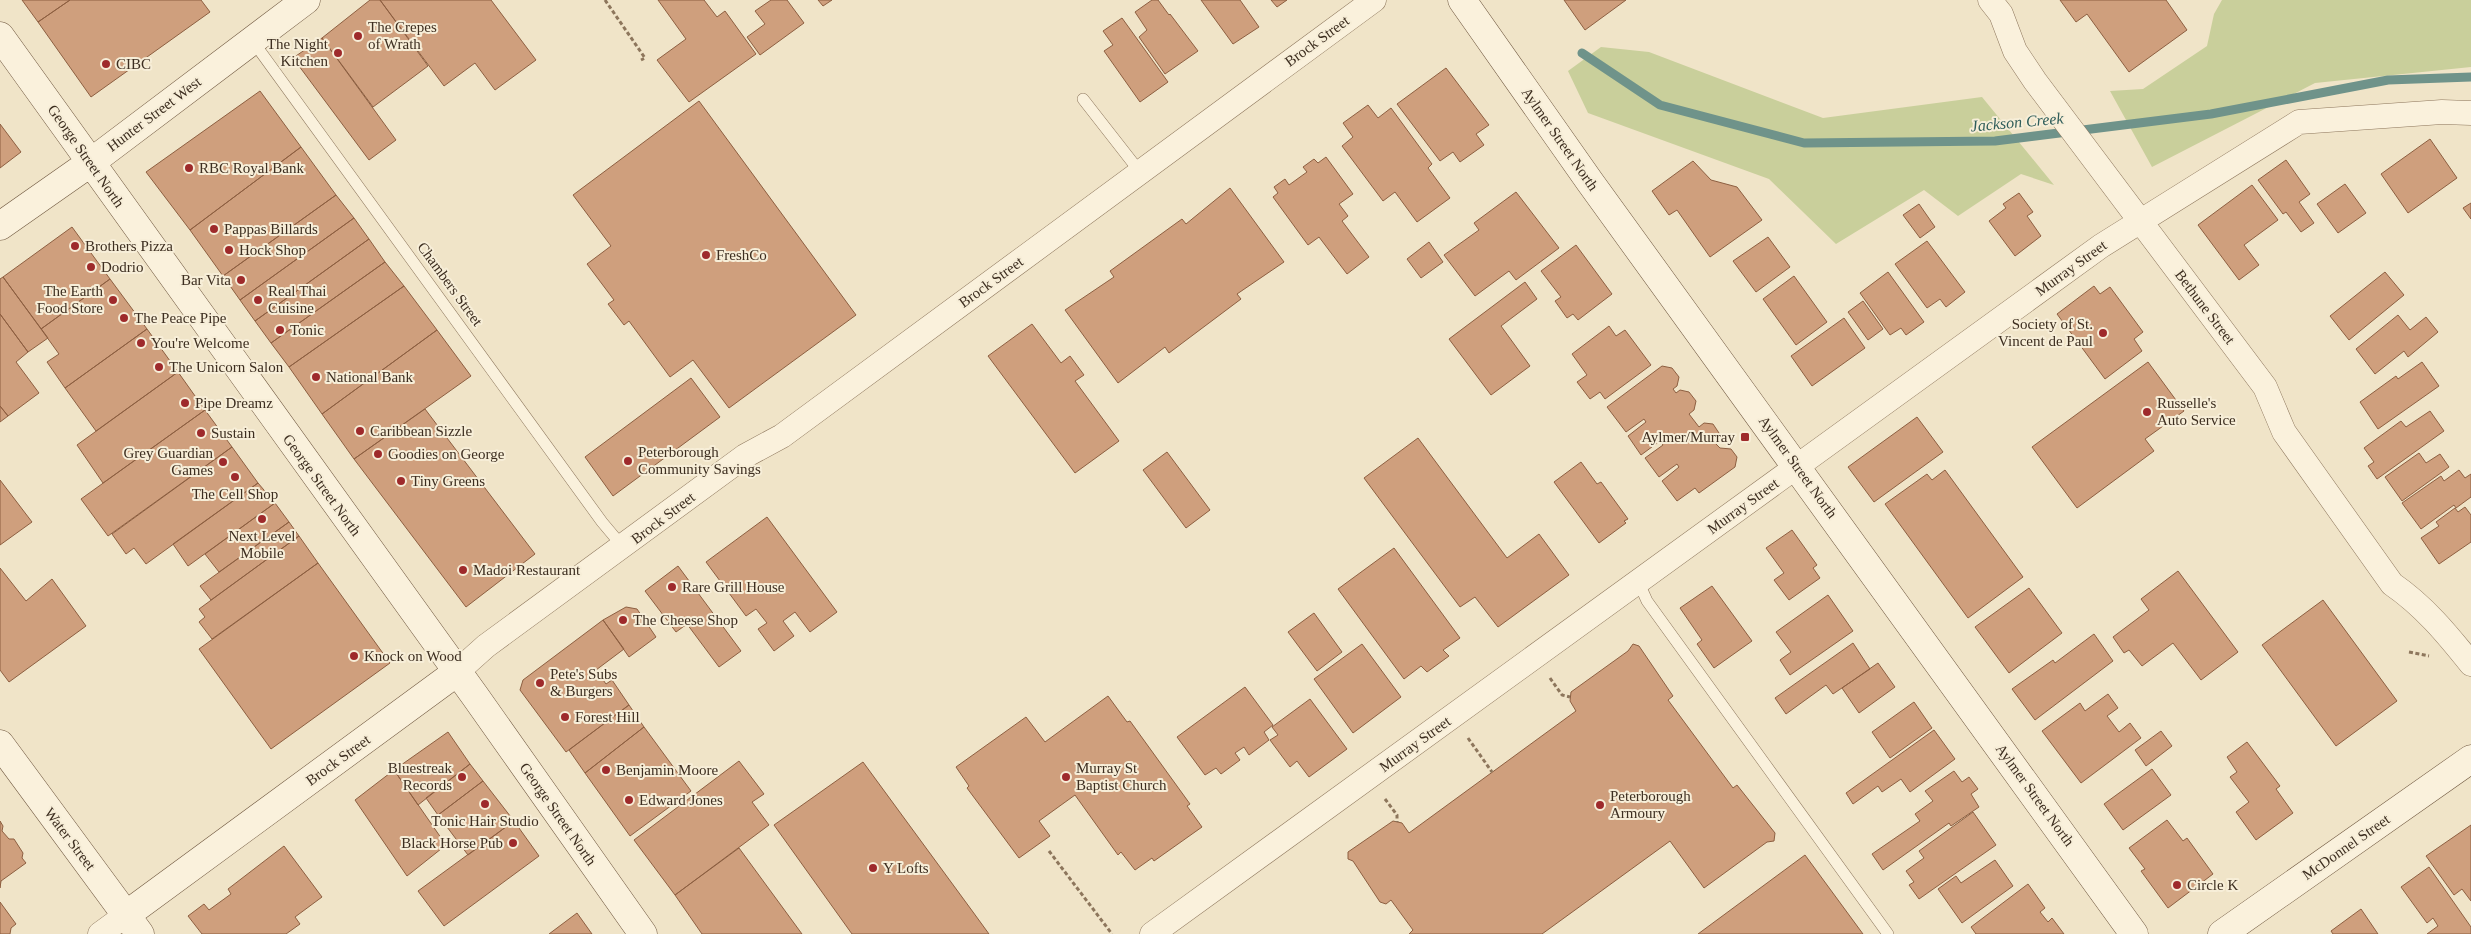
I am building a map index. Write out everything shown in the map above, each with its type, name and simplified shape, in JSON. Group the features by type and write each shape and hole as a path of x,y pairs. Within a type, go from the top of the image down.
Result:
{"street":[{"name":"Hunter Street West","path":"0,226 90,163 306,0"},
{"name":"Brock Street","path":"100,934 133,924 457,672 486,646 745,456 782,436 1374,0"},
{"name":"Aylmer Street North","path":"1462,0 1590,182 2099,883 2134,934"},
{"name":"Bethune Street","path":"1990,0 2000,14 2015,51 2035,81 2265,387 2284,432 2392,584 2412,598 2435,619 2471,664"},
{"name":"George Street North","path":"0,36 644,934"},
{"name":"Murray Street","path":"1152,934 2101,246 2298,122 2442,112 2471,113"},
{"name":"Water Street","path":"0,744 133,924"},
{"name":"McDonnel Street","path":"2222,934 2471,759"},
{"path":"2099,883 2109,934"}],"lane":[{"name":"Chambers Street","path":"252,39 602,522 623,547"},
{"path":"1083,99 1140,172"},
{"path":"1638,582 1647,601 1888,934"}],"path":[{"path":"605,0 645,58 641,60"},
{"path":"1547,674 1562,695 1570,697"},
{"path":"1465,733 1492,772"},
{"path":"1381,794 1397,815 1397,822"},
{"path":"1049,850 1112,934"}],"green space":[{"path":"2222,0 2471,0 2471,67 2315,83 2152,167 2110,91 2143,89 2207,46 2214,14"},
{"path":"1601,47 1649,52 1823,118 1982,97 2054,185 2021,174 1958,216 1924,190 1836,244 1769,179 1588,113 1568,71"}],"building":[{"path":"22,0 70,0 38,22"},
{"path":"70,0 201,0 210,12 91,97 38,22"},
{"path":"370,0 380,0 428,66 373,107 322,38"},
{"path":"380,0 491,0 536,60 495,90 475,63 444,86"},
{"path":"658,0 704,0 717,17 725,11 756,54 689,102 657,60 686,39"},
{"path":"771,0 787,0 804,23 760,55 747,37 765,24 755,11"},
{"path":"818,0 832,0 823,6"},
{"path":"1152,0 1158,0 1198,51 1165,74 1139,37 1147,30 1135,12"},
{"path":"1201,0 1240,0 1259,27 1233,44"},
{"path":"1271,0 1287,0 1277,7"},
{"path":"1564,0 1626,0 1585,30"},
{"path":"2060,0 2166,0 2187,30 2129,72 2087,14 2076,22"},
{"path":"1122,18 1168,82 1140,102 1104,51 1113,45 1103,31"},
{"path":"322,38 396,140 369,160 293,58"},
{"path":"1446,68 1489,125 1476,134 1484,145 1460,162 1453,152 1440,161 1397,104"},
{"path":"260,91 301,147 190,230 146,172"},
{"name":"FreshCo","path":"699,101 856,315 729,408 693,360 670,377 629,321 624,325 608,304 614,300 587,264 611,246 573,195"},
{"path":"1368,105 1378,118 1391,108 1432,164 1428,168 1450,198 1417,222 1395,192 1383,201 1342,146 1353,137 1343,123"},
{"path":"0,124 21,152 0,168"},
{"path":"2430,139 2457,178 2408,213 2381,174"},
{"path":"301,147 336,195 223,276 190,230"},
{"path":"1326,157 1353,194 1339,204 1348,216 1342,221 1369,257 1347,274 1319,237 1308,245 1273,197 1278,193 1274,187 1285,179 1289,185 1307,172 1303,167 1314,159 1318,163"},
{"path":"2286,160 2310,194 2299,202 2314,223 2301,232 2286,212 2283,214 2258,180"},
{"path":"1693,161 1711,180 1737,187 1762,220 1710,257 1677,210 1669,215 1652,191"},
{"path":"2345,184 2366,213 2338,233 2317,204"},
{"path":"2252,185 2278,220 2244,245 2259,265 2239,280 2198,225"},
{"path":"1230,188 1284,262 1237,294 1241,299 1169,353 1165,347 1118,383 1065,310 1114,277 1110,271 1182,219 1186,224"},
{"path":"1516,192 1559,248 1516,280 1509,271 1475,296 1444,255 1479,230 1474,223"},
{"path":"2019,193 2033,212 2027,216 2041,236 2015,256 1989,221 2006,208 2003,204"},
{"path":"336,195 354,218 240,300 223,276"},
{"path":"2471,203 2471,219 2463,208"},
{"path":"1919,204 1935,227 1920,238 1903,215"},
{"path":"354,218 369,239 255,321 240,300"},
{"path":"72,227 110,279 41,329 3,277"},
{"path":"1768,237 1790,267 1756,292 1733,261"},
{"path":"369,239 385,262 271,343 255,321"},
{"path":"1927,241 1965,292 1946,307 1940,299 1927,308 1895,264"},
{"path":"1429,242 1443,262 1421,278 1407,259"},
{"path":"1576,245 1612,294 1578,320 1573,314 1567,318 1555,301 1561,297 1541,271"},
{"path":"385,262 404,286 289,367 271,343"},
{"path":"1888,272 1924,322 1906,335 1901,328 1890,335 1860,293"},
{"path":"2385,272 2404,295 2349,340 2330,316"},
{"path":"1794,276 1827,322 1796,345 1763,299"},
{"path":"3,277 48,338 28,352 0,314 0,279"},
{"path":"110,279 147,329 65,388 47,362 59,354 41,329"},
{"path":"1525,282 1537,299 1501,326 1530,366 1491,395 1449,339"},
{"path":"404,286 437,330 322,414 289,367"},
{"path":"2094,286 2100,294 2110,287 2143,332 2134,339 2142,351 2105,379 2057,314"},
{"path":"1863,301 1883,329 1868,340 1848,312"},
{"path":"0,314 28,352 16,362 39,393 8,416 0,406"},
{"path":"2398,315 2410,330 2426,317 2438,332 2408,357 2404,351 2375,374 2356,349"},
{"path":"1844,318 1865,348 1812,386 1791,356"},
{"path":"1032,324 1061,363 1070,356 1084,375 1075,381 1119,441 1075,473 988,356"},
{"path":"1609,326 1616,336 1625,330 1651,365 1605,399 1600,392 1590,399 1577,382 1587,375 1572,354"},
{"path":"147,329 178,372 96,431 65,388"},
{"path":"437,330 471,376 354,459 322,414"},
{"path":"2148,362 2184,411 2145,439 2154,451 2077,508 2032,447"},
{"path":"2422,362 2439,386 2378,429 2360,402 2396,376 2398,379"},
{"path":"1662,366 1672,368 1679,377 1677,386 1673,389 1676,393 1680,390 1689,392 1696,401 1694,410 1689,414 1699,427 1704,423 1713,424 1719,433 1716,444 1720,448 1731,449 1737,457 1735,467 1699,493 1695,488 1677,501 1662,481 1679,467 1677,464 1659,477 1645,458 1663,445 1660,441 1641,455 1628,436 1646,422 1644,419 1626,432 1607,407"},
{"path":"178,372 205,410 103,483 77,445"},
{"path":"691,378 720,417 613,496 585,457"},
{"path":"0,406 8,416 0,422"},
{"path":"425,409 535,554 466,607 354,459"},
{"path":"205,410 232,447 108,536 81,499"},
{"path":"2430,411 2444,431 2377,479 2368,466 2374,462 2364,448 2401,421 2406,427"},
{"path":"1917,417 1943,452 1874,502 1848,467"},
{"path":"1418,438 1507,558 1539,534 1569,575 1498,627 1475,597 1460,607 1364,478"},
{"path":"232,447 258,483 146,564 134,548 126,554 112,534"},
{"path":"1167,452 1210,510 1186,528 1143,470"},
{"path":"2419,453 2426,463 2440,454 2449,467 2402,501 2385,477"},
{"path":"1581,462 1597,484 1601,482 1628,519 1624,521 1626,523 1599,543 1554,482"},
{"path":"1945,470 2023,577 1968,618 1885,504 1927,474 1932,480"},
{"path":"2459,470 2465,478 2471,474 2471,497 2456,508 2454,505 2421,529 2402,503 2441,476 2444,481"},
{"path":"0,480 32,522 0,545"},
{"path":"258,483 275,503 188,566 173,544"},
{"path":"275,503 289,522 219,572 205,554"},
{"path":"2465,507 2471,515 2471,542 2439,564 2421,538 2439,526 2436,522 2455,508 2458,512"},
{"path":"767,517 837,612 810,632 795,612 783,621 794,636 774,651 758,629 767,623 756,609 746,616 706,562"},
{"path":"289,522 299,536 211,600 200,586"},
{"path":"1792,530 1817,565 1813,568 1820,578 1789,600 1774,580 1784,573 1766,548"},
{"path":"299,536 318,563 212,639 199,622 205,617 199,609"},
{"path":"1394,548 1460,638 1443,650 1449,656 1427,672 1421,666 1404,679 1338,589"},
{"path":"318,563 390,663 271,749 199,649"},
{"path":"678,566 741,651 719,667 687,624 676,632 645,591"},
{"path":"0,568 26,601 52,579 86,626 9,682 0,670"},
{"path":"2178,571 2238,652 2201,680 2173,643 2142,666 2129,650 2124,653 2113,637 2149,610 2141,599"},
{"path":"1712,586 1752,641 1714,668 1697,644 1702,640 1680,608"},
{"path":"2029,588 2062,633 2009,673 1975,627"},
{"path":"1828,595 1853,631 1790,675 1780,660 1791,652 1776,632"},
{"path":"2323,600 2397,701 2336,746 2262,645"},
{"path":"626,607 637,609 656,637 629,657 603,620"},
{"path":"1314,613 1342,652 1317,671 1288,632"},
{"path":"603,620 624,649 596,670 606,684 612,680 629,705 566,752 520,690 523,680"},
{"path":"2094,634 2113,661 2035,720 2012,689 2053,660 2055,663"},
{"path":"1853,643 1870,669 1833,694 1826,685 1786,714 1775,698"},
{"path":"1362,644 1401,697 1353,733 1314,679"},
{"name":"Peterborough Armoury","path":"1633,644 1639,646 1673,696 1668,700 1733,788 1737,785 1775,833 1774,841 1767,842 1704,888 1670,841 1542,934 1409,934 1413,930 1391,900 1386,904 1380,902 1353,861 1348,859 1348,852 1393,821 1402,823 1409,833 1576,711 1570,701 1571,692 1628,651"},
{"path":"1878,663 1895,687 1859,713 1842,688"},
{"path":"1245,687 1273,725 1264,732 1269,740 1249,755 1244,747 1235,753 1240,760 1221,774 1216,768 1205,775 1177,737"},
{"path":"2108,694 2118,708 2107,716 2119,732 2130,723 2141,738 2081,783 2042,731 2080,703 2085,711"},
{"name":"Murray St Baptist Church","path":"1108,696 1127,722 1130,721 1190,804 1187,806 1202,827 1154,861 1152,858 1135,870 1121,852 1118,855 1075,795 1039,821 1050,836 1019,858 967,788 969,786 956,767 1026,717 1045,742"},
{"path":"1310,699 1347,749 1309,777 1297,761 1290,767 1270,740 1278,735 1272,727"},
{"path":"1914,702 1932,728 1890,758 1872,732"},
{"path":"629,705 644,727 585,773 569,750"},
{"path":"644,727 691,791 630,836 585,773"},
{"path":"1934,730 1955,759 1910,792 1901,779 1882,792 1878,786 1853,804 1846,793"},
{"path":"2161,731 2172,746 2146,766 2135,750"},
{"path":"448,732 470,764 418,805 394,770"},
{"path":"2247,742 2280,786 2276,789 2293,813 2256,840 2236,812 2249,802 2230,777 2237,772 2227,757"},
{"path":"739,761 764,794 752,802 769,825 675,895 634,840"},
{"name":"Y Lofts","path":"863,762 989,934 852,934 774,825"},
{"path":"470,764 483,781 438,815 426,798"},
{"path":"2152,769 2171,795 2123,830 2104,804"},
{"path":"394,770 446,845 407,876 355,800"},
{"path":"1954,771 1962,782 1969,777 1978,789 1971,794 1979,807 1951,826 1949,823 1883,870 1872,854 1920,821 1915,814 1933,801 1925,791"},
{"path":"483,781 514,821 468,855 438,815"},
{"path":"1973,812 1996,845 1919,899 1909,885 1914,882 1906,871 1924,858 1919,851"},
{"path":"2167,820 2183,841 2187,838 2213,874 2168,908 2141,871 2145,869 2129,848"},
{"path":"0,821 3,826 2,831 9,839 14,839 23,853 22,858 26,863 1,881 0,888"},
{"path":"514,821 539,856 444,926 418,891"},
{"path":"2471,825 2471,901 2462,889 2454,895 2426,856"},
{"path":"284,846 322,897 295,917 300,924 286,934 202,934 188,916 204,904 209,910 231,894 228,889"},
{"path":"739,848 802,934 702,934 675,895"},
{"path":"1805,855 1863,934 1698,934"},
{"path":"1995,860 2013,886 1962,923 1938,889 1956,876 1961,883"},
{"path":"2429,867 2471,927 2471,934 2427,934 2438,926 2433,918 2427,923 2401,887"},
{"path":"2028,884 2045,908 2040,912 2048,922 2052,918 2064,934 1976,934 1971,927"},
{"path":"0,902 16,924 11,928 10,934 0,934"},
{"path":"2361,909 2378,934 2333,934 2331,931"},
{"path":"577,913 592,934 549,934"}],"waterway":[{"name":"Jackson Creek","path":"1582,53 1660,105 1804,143 1995,141 2211,114 2388,80 2471,77"}],"place":[{"name":"The Crepes of Wrath","path":"358,36"},
{"name":"The Night Kitchen","path":"338,53"},
{"name":"CIBC","path":"106,64"},
{"name":"RBC Royal Bank","path":"189,168"},
{"name":"Pappas Billards","path":"214,229"},
{"name":"Brothers Pizza","path":"75,246"},
{"name":"Hock Shop","path":"229,250"},
{"name":"FreshCo","path":"706,255"},
{"name":"Dodrio","path":"91,267"},
{"name":"Bar Vita","path":"241,280"},
{"name":"The Earth Food Store","path":"113,300"},
{"name":"Real Thai Cuisine","path":"258,300"},
{"name":"The Peace Pipe","path":"124,318"},
{"name":"Tonic","path":"280,330"},
{"name":"Society of St. Vincent de Paul","path":"2103,333"},
{"name":"You're Welcome","path":"141,343"},
{"name":"The Unicorn Salon","path":"159,367"},
{"name":"National Bank","path":"316,377"},
{"name":"Pipe Dreamz","path":"185,403"},
{"name":"Russelle's Auto Service","path":"2147,412"},
{"name":"Caribbean Sizzle","path":"360,431"},
{"name":"Sustain","path":"201,433"},
{"name":"Aylmer/Murray","path":"1745,437"},
{"name":"Goodies on George","path":"378,454"},
{"name":"Peterborough Community Savings","path":"628,461"},
{"name":"Grey Guardian Games","path":"223,462"},
{"name":"The Cell Shop","path":"235,477"},
{"name":"Tiny Greens","path":"401,481"},
{"name":"Next Level Mobile","path":"262,519"},
{"name":"Madoi Restaurant","path":"463,570"},
{"name":"Rare Grill House","path":"672,587"},
{"name":"The Cheese Shop","path":"623,620"},
{"name":"Knock on Wood","path":"354,656"},
{"name":"Pete's Subs & Burgers","path":"540,683"},
{"name":"Forest Hill","path":"565,717"},
{"name":"Benjamin Moore","path":"606,770"},
{"name":"Bluestreak Records","path":"462,777"},
{"name":"Murray St Baptist Church","path":"1066,777"},
{"name":"Edward Jones","path":"629,800"},
{"name":"Tonic Hair Studio","path":"485,804"},
{"name":"Peterborough Armoury","path":"1600,805"},
{"name":"Black Horse Pub","path":"513,843"},
{"name":"Y Lofts","path":"873,868"},
{"name":"Circle K","path":"2177,885"}]}
